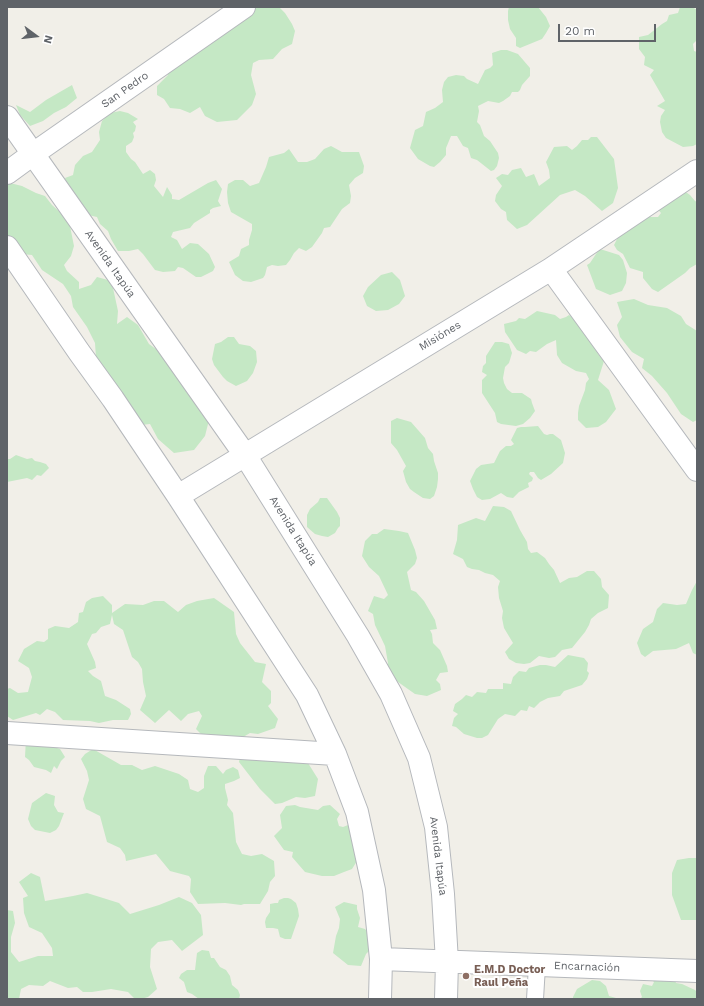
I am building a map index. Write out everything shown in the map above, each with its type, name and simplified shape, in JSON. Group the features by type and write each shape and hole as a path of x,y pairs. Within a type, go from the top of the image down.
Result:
{"street":[{"name":"San Pedro","path":"7,174 33,154 244,7"},
{"name":"Avenida Itapúa","path":"7,117 245,455 358,636 391,694 419,758 436,827 443,894 447,962 446,999"},
{"name":"Misiónes","path":"178,496 550,269 697,171"},
{"path":"7,247 113,399 178,496 306,695 335,754 357,812 374,890 381,959 380,999"},
{"path":"550,269 697,470"},
{"path":"7,733 335,754"},
{"name":"Encarnación","path":"381,959 697,971"}],"lane":[{"path":"535,999 537,966"}],"green space":[{"path":"240,7 279,7 285,13 295,31 292,44 282,49 273,59 259,60 253,63 251,75 256,94 252,105 237,120 217,122 205,116 200,107 190,113 180,109 170,108 164,99 157,95 157,86 168,75 167,67"},
{"path":"509,7 538,7 546,17 550,26 542,39 520,48 516,46 516,38 510,29 508,20"},
{"path":"680,7 692,7 697,10 697,40 693,44 694,51 697,52 697,144 683,147 666,138 662,132 660,122 661,116 665,110 657,106 665,101 650,75 654,70 644,65 645,57 639,49 639,37 648,35 667,21 669,15 678,13"},
{"path":"507,50 518,54 530,68 530,76 518,92 512,92 510,96 503,101 499,103 488,101 478,106 479,111 477,122 480,125 484,136 490,141 498,153 499,158 497,166 494,170 491,171 477,160 471,158 468,148 463,146 457,136 451,136 446,148 446,155 434,167 418,159 410,148 415,130 423,126 426,112 443,102 442,90 444,82 448,77 456,75 464,76 478,84 485,70 493,65 492,53"},
{"path":"72,85 77,98 66,107 43,121 30,126 20,115 16,105 30,112 46,100"},
{"path":"120,111 128,113 138,119 133,122 136,126 133,133 134,137 132,142 126,146 126,152 143,174 150,170 155,174 156,180 154,186 163,197 167,187 172,195 172,199 179,200 216,180 222,189 218,201 221,206 210,210 210,213 194,223 190,228 173,232 171,237 177,240 182,249 190,243 198,244 209,254 215,267 213,271 201,277 196,277 183,268 178,267 175,271 163,272 155,270 138,249 118,251 108,231 100,224 97,217 88,215 69,193 65,178 73,175 75,165 83,156 92,152 100,140 99,132 102,121 110,113"},
{"path":"591,137 597,137 614,159 618,188 613,203 602,211 585,196 575,190 560,195 527,225 517,229 507,220 506,212 501,209 495,201 496,195 502,186 496,178 502,174 508,175 512,170 521,168 526,177 534,174 539,186 550,178 546,162 554,147 567,146 572,150 582,140 588,140"},
{"path":"331,146 342,152 359,152 364,166 363,173 355,178 349,185 351,196 350,203 342,209 330,227 324,228 312,247 306,251 299,248 286,265 272,265 267,267 263,278 251,282 243,281 235,275 229,262 239,256 241,249 249,245 252,224 231,212 228,203 228,184 235,180 243,180 250,186 259,183 269,157 284,153 289,149 298,162 307,162 315,159 324,149"},
{"path":"10,183 22,186 45,196 61,213 70,226 74,246 71,256 64,265 67,271 79,282 79,289 91,285 97,277 108,280 113,288 118,311 117,324 127,317 138,325 149,344 160,352 209,420 205,436 194,450 174,453 158,439 150,424 132,426 96,358 95,343 87,327 73,307 71,296 63,284 42,270 32,255 11,253 7,250 7,185"},
{"path":"680,188 697,202 697,264 658,292 652,289 643,278 643,272 630,268 623,254 617,250 614,245 620,233 643,214 651,217 658,217 661,213 655,206"},
{"path":"600,249 619,255 623,260 627,273 626,283 622,291 610,295 596,289 587,265"},
{"path":"392,272 400,280 405,296 399,304 388,310 376,311 367,306 363,296 368,287 381,275"},
{"path":"634,299 648,305 667,308 681,316 686,324 697,331 697,420 693,422 681,414 667,393 652,376 642,368 644,359 632,352 620,337 617,325 622,317 617,302"},
{"path":"537,311 555,315 560,319 569,315 577,320 604,361 598,380 609,390 616,409 606,422 598,427 586,428 578,420 579,406 586,383 589,379 586,373 576,371 562,363 557,355 556,340 547,344 536,352 530,351 526,354 517,350 505,332 504,324 516,321 519,318 525,319"},
{"path":"228,337 234,337 239,344 250,346 256,351 257,362 253,373 247,381 236,386 223,377 214,365 212,359 215,344"},
{"path":"495,342 509,344 512,353 509,363 505,367 503,378 507,389 512,393 522,393 531,399 535,411 523,424 516,426 497,422 495,413 482,393 482,380 487,375 482,372 483,366 486,363 486,356"},
{"path":"397,418 411,422 425,438 428,448 433,454 438,479 434,496 430,499 423,498 414,492 410,489 406,482 403,471 406,466 397,450 391,443 391,421"},
{"path":"538,426 544,434 553,434 561,440 565,453 563,463 551,474 541,480 534,472 530,472 529,474 533,478 532,481 528,483 529,487 519,492 513,498 507,497 501,493 490,499 482,500 477,497 470,481 476,469 481,465 494,463 500,451 506,446 511,446 514,444 511,440 517,428"},
{"path":"16,455 27,459 32,458 35,461 46,464 49,468 41,476 37,475 32,480 27,478 7,482 7,459 10,459"},
{"path":"320,498 327,498 340,518 340,526 335,533 328,537 315,534 307,527 307,515 310,509 318,502"},
{"path":"493,506 504,507 511,511 527,542 528,549 531,553 537,552 545,558 554,570 560,583 569,578 577,577 587,571 594,571 601,579 602,587 609,595 608,608 598,613 591,619 585,632 572,648 562,650 555,657 549,658 539,656 530,663 524,664 516,663 509,659 505,652 513,643 504,628 502,618 503,611 499,598 498,587 500,581 493,575 467,567 463,559 453,554 457,540 458,525 476,518 485,521"},
{"path":"384,529 408,533 417,558 415,564 407,572 411,590 416,592 424,601 435,620 437,629 430,630 433,643 440,650 447,666 448,672 440,673 436,680 440,684 441,690 427,696 415,694 385,671 388,663 385,646 375,625 373,614 368,611 374,596 384,599 388,595 379,576 369,567 362,556 365,541 372,534 377,534"},
{"path":"697,581 697,655 693,653 689,643 676,649 653,651 645,657 641,654 637,643 643,629 653,622 657,609 663,603 677,605 686,604"},
{"path":"103,596 112,605 112,613 125,604 143,605 154,601 164,601 178,612 186,605 197,601 214,598 234,612 236,634 240,643 255,662 266,664 262,682 271,691 271,703 268,706 278,719 275,728 258,734 250,733 226,747 206,739 196,729 202,716 199,711 188,714 181,721 169,710 155,723 140,710 146,696 142,669 138,662 132,657 123,630 114,624 112,615 110,624 101,627 96,633 92,634 87,644 96,668 88,671 101,681 105,696 116,700 130,709 131,714 128,720 113,720 99,723 90,721 63,720 55,712 47,709 40,715 36,713 13,720 7,716 7,689 10,688 18,693 28,692 32,677 29,668 18,661 24,649 37,641 44,642 48,639 48,629 55,626 69,628 78,622 79,613 83,612 86,602 92,598"},
{"path":"568,655 584,658 588,663 587,671 589,673 587,679 582,685 564,691 560,696 548,698 540,702 534,708 529,706 527,711 521,710 515,716 505,714 498,719 488,735 482,738 464,734 456,727 452,726 454,718 458,714 453,711 455,704 466,695 472,697 477,692 486,693 488,689 503,689 503,683 511,684 513,677 519,671 526,672 529,668 540,665 555,667"},
{"path":"26,738 60,749 65,757 57,769 54,766 51,773 34,767 25,757"},
{"path":"281,739 308,763 318,779 315,796 305,798 296,797 282,803 275,804 260,789 239,762 241,752 276,742"},
{"path":"93,749 121,765 132,765 142,770 155,766 179,774 188,780 190,789 198,792 204,788 204,776 208,766 216,766 223,774 226,770 233,767 238,770 240,778 225,784 228,800 227,805 233,813 236,842 242,854 251,856 262,854 274,861 275,876 270,882 268,891 260,904 198,904 190,892 191,879 189,876 170,871 156,854 126,861 125,855 120,848 107,842 100,816 86,809 83,799 89,780 87,771 81,759 85,754"},
{"path":"46,793 55,796 54,805 58,812 64,813 59,826 56,830 50,833 35,830 31,826 28,819 32,803"},
{"path":"295,805 318,810 323,806 330,805 340,814 337,819 339,826 343,827 348,825 358,838 357,861 352,869 334,876 322,876 305,872 292,857 293,852 284,850 274,836 282,828 280,815 286,806"},
{"path":"697,858 697,921 681,920 672,895 672,873 677,860"},
{"path":"31,873 40,877 45,901 87,893 119,903 130,914 179,897 192,903 201,915 203,935 182,951 172,940 158,942 151,949 150,967 157,989 148,997 135,999 128,992 111,989 83,992 77,987 68,988 50,981 43,986 29,985 21,989 19,999 7,999 7,910 13,911 15,923 11,937 11,952 19,962 38,956 53,956 52,948 42,933 29,927 24,913 23,898 28,896 19,882"},
{"path":"284,898 291,899 296,903 298,909 299,916 291,939 280,937 278,929 266,928 265,922 270,912 270,904 278,903 279,900"},
{"path":"344,902 357,905 360,918 358,927 365,929 371,936 370,950 366,954 361,966 348,965 333,953 340,919 335,907"},
{"path":"202,950 209,951 211,958 214,958 220,967 226,970 230,976 232,985 238,990 240,995 239,999 199,999 187,992 184,982 179,978 181,974 187,970 195,970 197,953"},
{"path":"672,971 676,983 695,990 697,992 697,999 640,999 642,997 640,991 643,984 652,986 654,982 648,976"},
{"path":"592,980 600,981 606,986 609,996 616,999 573,999 577,989"}],"place":[{"name":"E.M.D Doctor Raul Peña","path":"466,976"}]}
